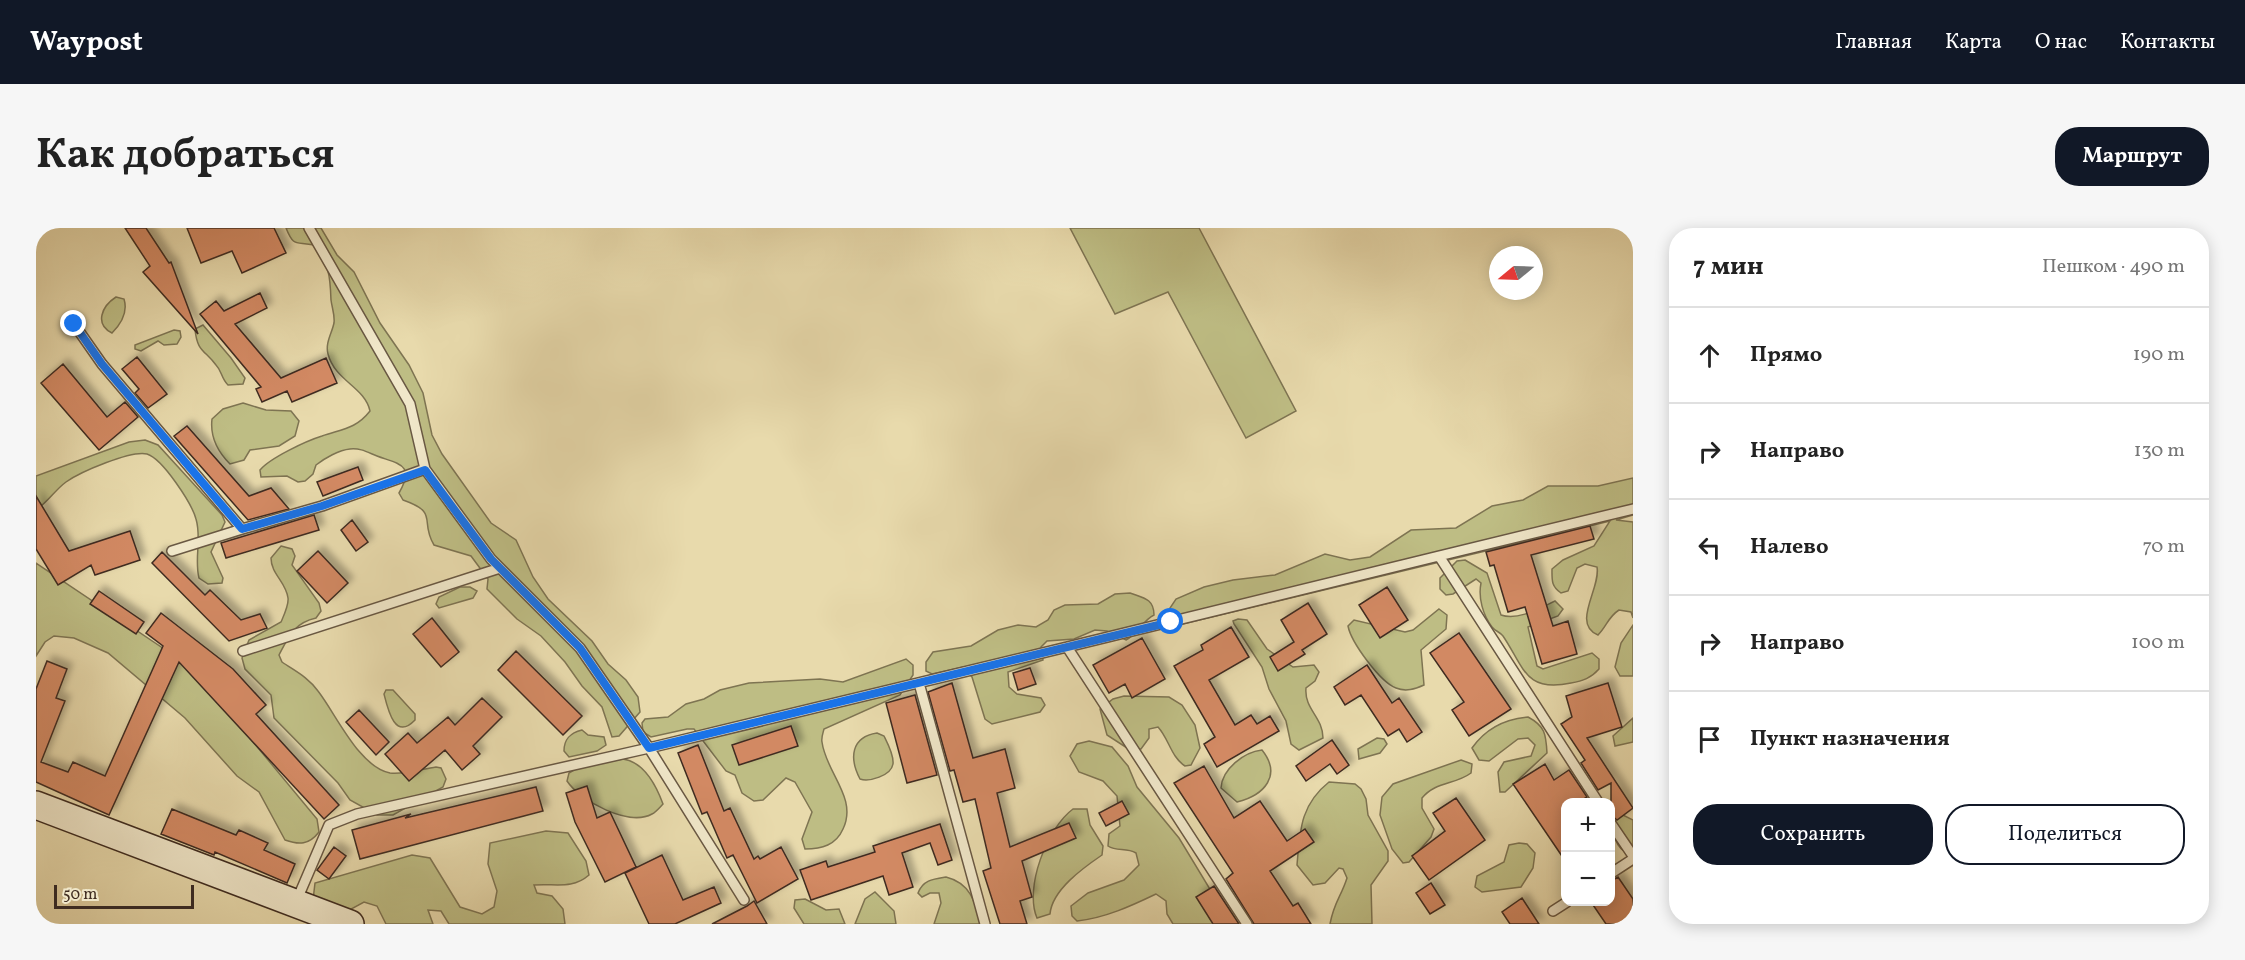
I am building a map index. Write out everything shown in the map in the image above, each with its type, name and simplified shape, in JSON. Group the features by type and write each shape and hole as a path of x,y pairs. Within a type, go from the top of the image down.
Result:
{"main road":[{"path":"36,805 350,924"}],"lane":[{"path":"309,228 410,404 425,470 500,568 580,648 649,748 744,900"},
{"path":"74,324 102,364 242,529"},
{"path":"172,551 322,506 425,470"},
{"path":"295,904 329,825 357,814 649,748 1633,509"},
{"path":"1439,556 1595,798"},
{"path":"243,651 500,568"},
{"path":"1067,647 1247,924"},
{"path":"919,683 946,790 985,924"},
{"path":"1615,827 1630,846 1633,858 1615,871"},
{"path":"1552,911 1561,906"}],"shaded area":[{"path":"286,228 321,228 337,255 354,272 380,323 409,365 423,393 432,435 442,454 491,523 516,540 533,577 548,599 592,641 608,664 626,680 638,697 640,712 619,736 612,737 602,707 582,686 565,662 541,636 517,619 487,589 488,579 471,556 434,545 425,513 403,500 399,493 406,476 405,471 398,464 364,451 350,449 320,462 316,465 313,474 305,481 298,482 287,476 261,477 260,470 280,455 307,442 354,425 370,411 362,396 337,371 328,354 334,314 326,265 314,245 294,241"},
{"path":"1070,228 1199,228 1296,411 1246,438 1168,292 1115,314"},
{"path":"116,297 124,299 125,309 121,322 112,333 103,325 102,315 107,305"},
{"path":"203,325 245,378 243,384 228,385 218,367 200,347 195,329"},
{"path":"174,330 180,331 181,337 177,344 164,345 158,341 141,351 135,349 135,345"},
{"path":"243,403 266,410 291,411 299,421 295,436 279,446 250,450 244,460 230,464 216,443 212,432 212,419 223,409"},
{"path":"145,440 158,445 222,515 225,522 211,552 223,578 222,583 208,584 199,578 196,519 183,493 168,473 161,464 147,454 118,458 82,473 62,485 36,510 36,476 129,442"},
{"path":"1633,478 1633,515 1616,520 1633,522 1633,618 1631,612 1619,610 1598,635 1590,630 1587,623 1597,567 1585,564 1577,568 1568,591 1561,593 1552,580 1552,569 1563,560 1594,546 1610,521 1175,626 1168,611 1176,599 1204,587 1233,580 1275,575 1325,554 1350,560 1370,557 1411,530 1456,528 1492,506 1523,500 1548,486 1598,486"},
{"path":"281,546 292,549 295,556 292,565 319,603 321,611 316,618 302,623 293,631 279,655 282,662 314,686 358,750 379,769 390,773 407,773 436,767 441,768 446,779 443,787 393,815 377,815 350,800 338,783 274,718 271,695 245,669 242,658 249,640 281,622 287,607 287,592 273,569 271,558"},
{"path":"1465,560 1487,573 1501,615 1522,615 1555,601 1563,609 1558,616 1528,627 1537,666 1543,669 1592,653 1599,659 1599,669 1583,680 1571,683 1556,685 1535,681 1522,667 1503,636 1493,628 1486,617 1481,600 1481,583 1476,579 1453,594 1446,595 1440,589 1440,578 1457,561"},
{"path":"36,563 191,667 317,819 319,832 304,843 285,840 259,792 237,776 185,718 108,653 74,638 54,636 45,642 36,656"},
{"path":"460,587 470,587 477,591 473,598 439,608 436,604 439,597"},
{"path":"1130,593 1150,602 1154,615 1126,640 1107,631 1095,630 1074,639 1047,641 1041,647 1043,660 1008,672 1009,687 1017,694 1041,698 1045,705 1040,712 992,724 985,719 972,677 963,667 932,674 926,671 926,662 933,652 971,646 998,630 1018,625 1036,627 1048,620 1054,610 1065,605 1098,604 1115,594"},
{"path":"1439,609 1447,615 1446,629 1421,650 1424,685 1410,690 1396,688 1382,678 1360,651 1348,626 1354,620 1405,632 1413,630"},
{"path":"1247,620 1267,649 1293,667 1314,665 1319,672 1315,681 1306,688 1306,695 1310,708 1320,724 1323,738 1299,750 1291,744 1286,721 1269,689 1262,667 1234,624 1233,621"},
{"path":"1633,625 1633,676 1620,676 1615,667 1621,643"},
{"path":"906,659 913,665 913,675 900,695 824,729 822,740 825,753 844,796 847,818 836,839 823,847 805,849 802,839 812,812 795,782 786,778 763,800 754,801 742,793 735,775 726,771 694,729 651,737 643,732 642,723 645,719 668,717 686,704 704,699 720,690 749,683 820,679 843,682"},
{"path":"386,690 393,690 415,714 415,720 408,726 397,725 390,715 384,694"},
{"path":"1124,696 1169,697 1182,705 1195,725 1200,748 1191,765 1185,766 1180,762 1158,727 1149,729 1149,738 1141,749 1127,748 1107,735 1100,709 1113,699"},
{"path":"1528,717 1541,727 1547,753 1505,792 1500,792 1498,772 1504,762 1531,756 1535,745 1528,738 1518,739 1489,761 1479,760 1472,748 1483,735 1503,722"},
{"path":"1633,718 1633,742 1615,746 1613,736"},
{"path":"582,730 588,735 604,737 606,745 597,751 569,757 564,751 567,740 574,733"},
{"path":"877,733 884,736 892,753 893,764 884,775 869,780 860,779 854,764 857,744 868,735"},
{"path":"1377,738 1384,739 1387,744 1380,753 1359,759 1358,749"},
{"path":"1089,741 1112,747 1128,766 1137,787 1179,838 1231,924 1173,924 1167,914 1166,901 1156,894 1098,917 1077,921 1072,916 1071,906 1088,893 1124,880 1139,865 1136,853 1108,846 1109,834 1120,826 1117,796 1103,781 1079,772 1070,756 1077,744"},
{"path":"1262,750 1268,759 1270,768 1268,783 1256,794 1237,802 1221,788 1225,774 1241,758"},
{"path":"623,759 643,770 657,789 663,804 652,814 642,817 618,815 594,804 573,789 567,781 569,773 579,767"},
{"path":"1461,760 1472,764 1471,773 1433,789 1422,798 1422,808 1434,829 1431,837 1409,862 1403,863 1392,849 1380,815 1382,797 1393,784"},
{"path":"1329,782 1355,784 1361,789 1366,799 1368,815 1388,851 1388,861 1371,885 1372,924 1330,924 1347,878 1343,869 1339,868 1325,883 1313,885 1297,865 1303,819 1312,800"},
{"path":"1073,809 1087,809 1090,825 1103,846 1102,855 1062,888 1056,896 1050,914 1037,918 1033,891 1040,859 1055,830"},
{"path":"1615,811 1633,820 1633,851 1628,853 1616,841"},
{"path":"546,831 568,833 586,861 589,875 576,883 534,885 537,893 552,896 563,909 565,924 449,924 441,911 428,910 433,924 386,924 377,906 364,902 344,913 313,900 315,883 412,855 430,858 460,907 482,914 494,907 497,891 488,864 490,843"},
{"path":"1527,844 1535,853 1533,868 1521,887 1482,892 1475,887 1477,876 1504,862 1509,845"},
{"path":"946,877 966,888 974,901 981,924 934,924 941,903 939,893 930,893 922,897 918,893 926,883"},
{"path":"875,892 894,911 896,924 855,924 865,899"},
{"path":"805,899 826,910 839,909 845,924 804,924 794,908 795,900"}],"building":[{"path":"125,228 146,228 169,263 171,262 198,334 143,272 150,266"},
{"path":"187,228 274,228 286,253 242,273 232,251 201,263"},
{"path":"260,293 267,308 235,324 281,378 326,358 337,383 292,402 287,391 262,402 256,389 261,387 200,314 216,301 224,311"},
{"path":"137,357 167,394 148,408 135,393 139,389 122,369"},
{"path":"63,364 107,417 125,402 138,417 99,450 41,383"},
{"path":"187,426 249,496 271,488 289,509 248,520 174,436"},
{"path":"358,467 363,480 323,496 317,482"},
{"path":"36,496 69,551 130,531 140,560 95,575 91,565 58,585 36,549"},
{"path":"314,515 319,530 226,558 221,543"},
{"path":"352,520 368,542 356,551 341,530"},
{"path":"1590,526 1594,539 1531,555 1553,626 1568,621 1577,654 1542,664 1525,607 1508,612 1494,565 1490,566 1486,552"},
{"path":"318,551 348,583 327,603 297,571"},
{"path":"162,552 205,595 210,590 241,620 260,614 267,628 229,641 152,563"},
{"path":"1387,587 1408,620 1380,638 1359,605"},
{"path":"99,591 144,622 136,634 90,604"},
{"path":"1308,603 1327,634 1302,650 1305,654 1278,671 1270,657 1294,642 1281,620"},
{"path":"161,613 233,669 266,705 256,714 339,805 324,819 179,662 109,815 36,782 36,689 47,661 67,669 56,698 65,701 41,762 68,772 73,762 105,776 163,646 146,633"},
{"path":"432,618 459,652 441,667 413,634"},
{"path":"1231,627 1249,657 1209,680 1235,725 1251,715 1257,724 1270,716 1279,731 1217,767 1204,744 1215,737 1174,666 1203,650 1201,645"},
{"path":"1459,633 1511,709 1469,736 1452,710 1464,702 1430,653"},
{"path":"1142,638 1165,679 1132,698 1125,684 1109,693 1093,665"},
{"path":"516,651 582,716 563,735 498,670"},
{"path":"1367,665 1392,703 1399,698 1422,732 1407,742 1399,729 1388,736 1361,695 1345,705 1334,687"},
{"path":"1030,668 1036,684 1018,690 1013,673"},
{"path":"952,683 973,758 1005,749 1015,788 997,793 1010,847 1069,823 1076,838 1022,861 1032,897 1020,901 1027,924 1000,924 983,871 991,868 975,799 963,802 954,770 950,771 928,692"},
{"path":"1608,683 1622,727 1587,738 1633,808 1617,820 1615,818 1615,798 1611,798 1611,783 1598,790 1581,763 1585,760 1561,724 1572,717 1566,696"},
{"path":"915,695 937,775 907,783 886,703"},
{"path":"482,698 502,717 473,746 480,754 462,770 445,750 409,781 385,754 408,733 417,743 448,717 455,725"},
{"path":"359,710 389,742 376,755 346,722"},
{"path":"791,726 798,746 739,765 732,745"},
{"path":"1332,740 1349,765 1337,774 1330,764 1306,781 1296,766"},
{"path":"698,745 724,811 730,808 754,859 758,856 760,859 781,847 798,879 757,903 733,855 727,858 707,812 702,814 678,753"},
{"path":"1545,764 1554,780 1569,770 1587,797 1561,798 1561,855 1513,784"},
{"path":"1204,766 1234,818 1260,801 1287,841 1305,829 1314,842 1270,871 1293,906 1298,903 1311,924 1254,924 1226,879 1233,873 1174,783"},
{"path":"587,786 597,818 610,812 636,867 605,882 575,822 566,793"},
{"path":"536,787 543,811 360,859 352,830 411,814 405,818"},
{"path":"1456,798 1485,840 1429,880 1412,856 1445,831 1433,813"},
{"path":"1122,801 1129,814 1106,826 1099,813"},
{"path":"172,809 236,835 239,830 268,843 264,850 295,864 287,883 215,852 214,855 161,834"},
{"path":"940,824 952,860 938,865 930,843 902,853 913,887 889,895 883,876 811,900 800,870 826,861 828,867 875,852 873,846"},
{"path":"334,847 346,856 329,879 317,870"},
{"path":"662,855 683,900 714,887 721,903 675,924 649,924 625,873"},
{"path":"1618,877 1633,899 1633,917 1622,924 1606,924 1594,906 1615,906 1615,879"},
{"path":"1431,883 1445,905 1430,914 1416,893"},
{"path":"1214,886 1239,924 1213,924 1196,897"},
{"path":"1522,898 1539,924 1510,924 1502,912"},
{"path":"754,901 767,924 712,924 747,906"}],"route":[{"path":"74,324 102,364 242,529 322,506 425,470 491,559 580,648 649,748 1171,622"}]}
